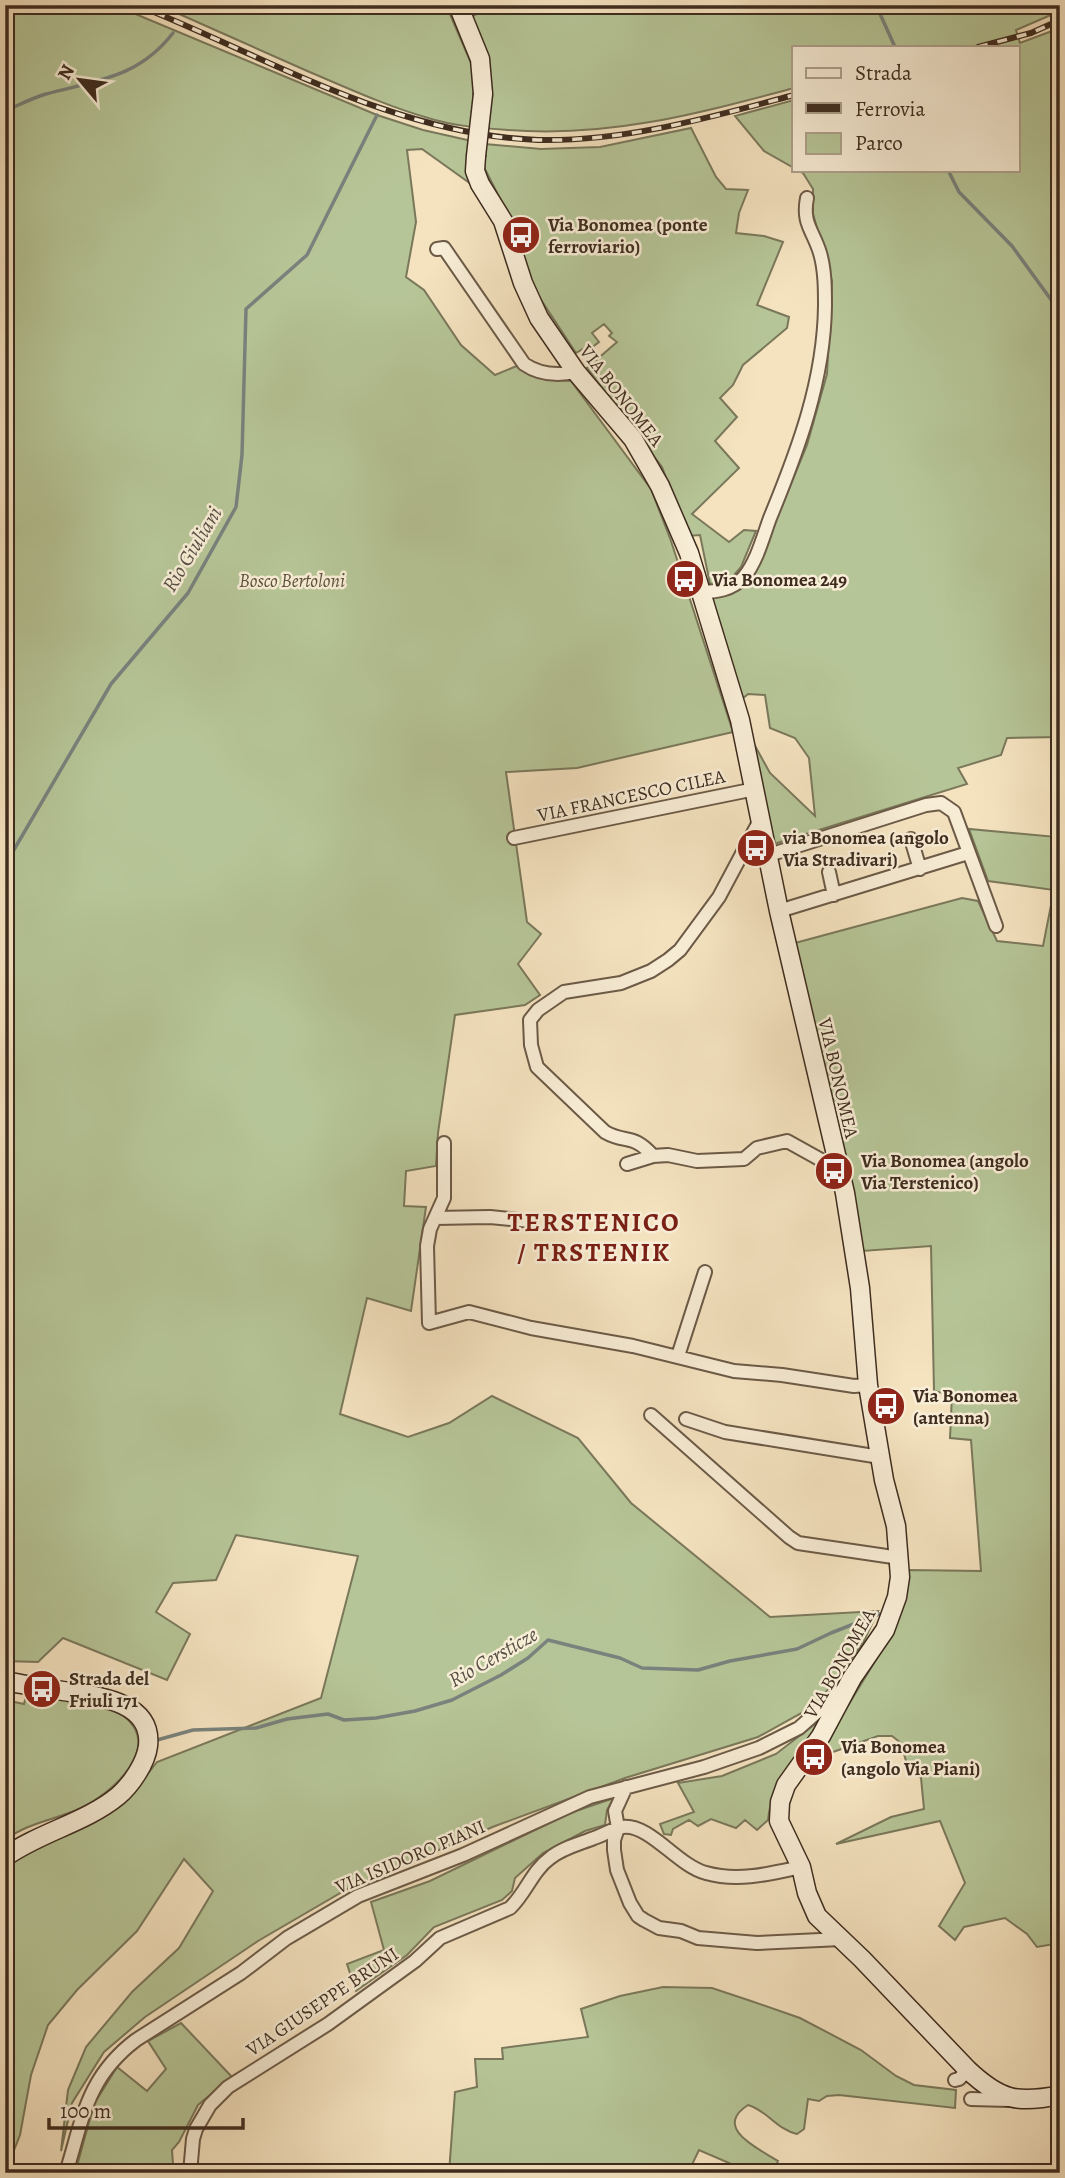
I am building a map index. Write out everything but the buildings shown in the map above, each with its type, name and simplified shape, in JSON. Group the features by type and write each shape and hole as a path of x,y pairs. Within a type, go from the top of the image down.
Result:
{"street":[{"name":"VIA BONOMEA","path":"458,5 480,59 483,94 475,170 480,184 503,221 535,309 576,372 633,439 649,465 682,536 740,720 779,911 849,1213 860,1288 868,1385 880,1457 896,1526 900,1577 885,1630 852,1678 821,1736 790,1778 780,1802 779,1821 801,1867 812,1908 817,1916 841,1939 961,2075 1001,2096 1017,2100 1060,2095"},
{"path":"700,592 723,590 745,576 774,509 811,408 819,372 825,308 820,253 807,225 804,211 807,198"},
{"path":"437,249 444,248 524,364 535,371 551,374 576,372"},
{"name":"VIA FRANCESCO CILEA","path":"514,838 755,789"},
{"path":"769,855 926,805 941,803 954,812 996,926"},
{"path":"653,1156 642,1143 606,1132 537,1068 531,1045 530,1020 538,1010 564,992 621,983 651,971 680,950 719,897 760,820"},
{"path":"911,839 920,869"},
{"path":"779,911 968,853"},
{"path":"829,872 834,895"},
{"path":"627,1164 653,1156 668,1155 713,1162 729,1158 744,1159 757,1148 787,1142 823,1161 837,1163"},
{"path":"444,1143 444,1198 427,1246 429,1323 469,1312 531,1328 596,1338 678,1356 734,1371 854,1386 868,1385"},
{"path":"435,1219 490,1217 530,1221"},
{"path":"678,1356 705,1272"},
{"path":"651,1415 789,1538 798,1543 900,1559"},
{"path":"686,1419 725,1432 880,1457"},
{"name":"VIA ISIDORO PIANI","path":"66,2173 88,2097 108,2067 136,2040 241,1973 287,1938 351,1900 463,1855 579,1801 727,1760 775,1741 804,1724 852,1678"},
{"path":"5,1681 92,1694 118,1701 143,1722 148,1739 140,1766 131,1782 118,1796 80,1819 18,1848 5,1857"},
{"path":"626,1787 615,1811 618,1828 614,1840 616,1863 629,1903 638,1916 659,1928 681,1931 698,1938 757,1943 841,1939"},
{"path":"618,1828 632,1826 641,1830 681,1860 704,1873 748,1877 801,1867"},
{"name":"VIA GIUSEPPE BRUNI","path":"190,2173 192,2139 196,2129 210,2105 228,2087 337,2018 415,1961 440,1938 510,1908 540,1867 552,1856 618,1828"},
{"path":"971,2099 1017,2100"}],"green space":[{"name":"Bosco Bertoloni","path":"5,5 114,5 377,115 423,130 485,144 541,149 600,147 691,128 716,177 726,189 748,190 739,213 736,233 764,236 783,242 757,305 789,317 787,328 743,365 733,385 720,398 737,417 715,441 739,468 692,514 729,542 744,530 756,531 741,567 729,581 710,584 700,535 688,536 662,467 587,368 617,342 609,336 612,333 604,324 592,333 599,342 587,351 583,349 576,353 532,286 515,228 484,167 484,159 478,189 422,149 407,150 416,222 406,277 424,290 461,345 495,375 519,365 530,375 571,381 651,489 671,541 733,732 577,768 506,772 527,922 541,934 518,964 540,995 525,1005 455,1015 438,1133 436,1166 406,1171 404,1206 426,1207 411,1311 367,1298 340,1414 408,1437 449,1423 492,1396 578,1438 631,1503 770,1617 878,1611 863,1643 816,1705 758,1737 625,1778 495,1826 349,1888 258,1941 145,2017 104,2052 72,2103 61,2151 68,2090 86,2047 132,1992 179,1948 213,1891 184,1859 137,1931 77,1990 48,2025 31,2075 20,2135 5,2173 5,1866 15,1856 133,1792 157,1762 321,1698 358,1556 236,1535 216,1580 173,1583 156,1612 190,1634 167,1680 63,1638 38,1662 5,1661"},
{"path":"159,5 446,5 474,70 490,94 490,68 471,17 493,5 1060,5 1060,11 1016,30 1020,43 1060,28 1060,737 1007,738 1001,755 958,768 967,784 774,844 749,735 770,773 815,816 809,758 795,738 770,728 765,695 748,694 741,700 709,599 740,589 756,569 807,445 827,374 832,281 813,214 813,189 801,172 1020,172 1020,46 792,46 792,89 652,122 545,132 447,123 397,108"},
{"path":"792,101 792,167 764,151 735,116"},
{"path":"1060,788 1060,1943 1037,1947 1027,1934 1005,1918 964,1927 955,1940 939,1926 965,1883 940,1821 836,1844 891,1817 924,1809 921,1778 906,1761 901,1743 892,1736 878,1736 816,1758 883,1648 908,1570 981,1571 971,1440 950,1438 952,1395 934,1391 931,1246 862,1251 795,943 962,898 978,901 997,941 1043,946 1054,890 988,881 969,829 1056,837"},
{"path":"27,1692 76,1697 111,1708 133,1727 138,1740 136,1754 119,1781 92,1802 22,1830 5,1840 5,1700 24,1704"},
{"path":"820,1720 781,1780 770,1806 768,1820 757,1830 745,1820 736,1828 711,1819 698,1826 689,1820 673,1829 671,1835 664,1834 660,1824 694,1812 678,1783 722,1776 776,1754"},
{"path":"614,1798 607,1810 605,1825 585,1831 543,1853 515,1878 512,1891 502,1900 434,1927 407,1955 356,1991 347,1964 384,1950 371,1902 430,1881 570,1813"},
{"path":"663,1987 712,1988 800,2018 861,2050 896,2076 914,2085 956,2090 955,2108 839,2095 827,2096 819,2101 808,2099 804,2129 797,2134 748,2105 738,2114 735,2122 737,2130 751,2144 778,2161 773,2173 752,2173 699,2150 688,2173 449,2173 455,2092 477,2087 475,2059 503,2059 502,2048 588,2037 581,2009 620,1996"},
{"path":"181,2023 232,2077 198,2105 172,2150 173,2164 180,2173 75,2173 94,2104 117,2067 147,2091 166,2069 148,2041"}],"waterway":[{"path":"876,5 895,46"},
{"path":"5,111 41,96 116,75 146,60 173,33"},
{"name":"Rio Giuliani","path":"5,865 111,684 188,593 236,507 242,455 246,309 307,255 377,115"},
{"path":"949,172 959,192 1012,246 1060,312"},
{"name":"Rio Cersticze","path":"157,1740 193,1730 256,1728 287,1719 328,1714 344,1720 415,1711 452,1700 501,1675 528,1658 548,1640 620,1658 642,1668 698,1670 730,1661 797,1649 879,1614"}],"railway":[{"path":"137,5 383,109 433,124 485,135 538,140 603,137 668,127 792,96"},
{"path":"982,46 1031,33 1060,20"}],"place":[{"name":"Via Bonomea (ponte ferroviario)","path":"521,235"},
{"name":"Via Bonomea 249","path":"685,579"},
{"name":"via Bonomea (angolo Via Stradivari)","path":"756,848"},
{"name":"Via Bonomea (angolo Via Terstenico)","path":"834,1171"},
{"name":"Via Bonomea (antenna)","path":"886,1406"},
{"name":"Strada del Friuli 171","path":"42,1689"},
{"name":"Via Bonomea (angolo Via Piani)","path":"814,1757"}],"district":[{"name":"TERSTENICO / TRSTENIK","path":"594,1237"}]}
